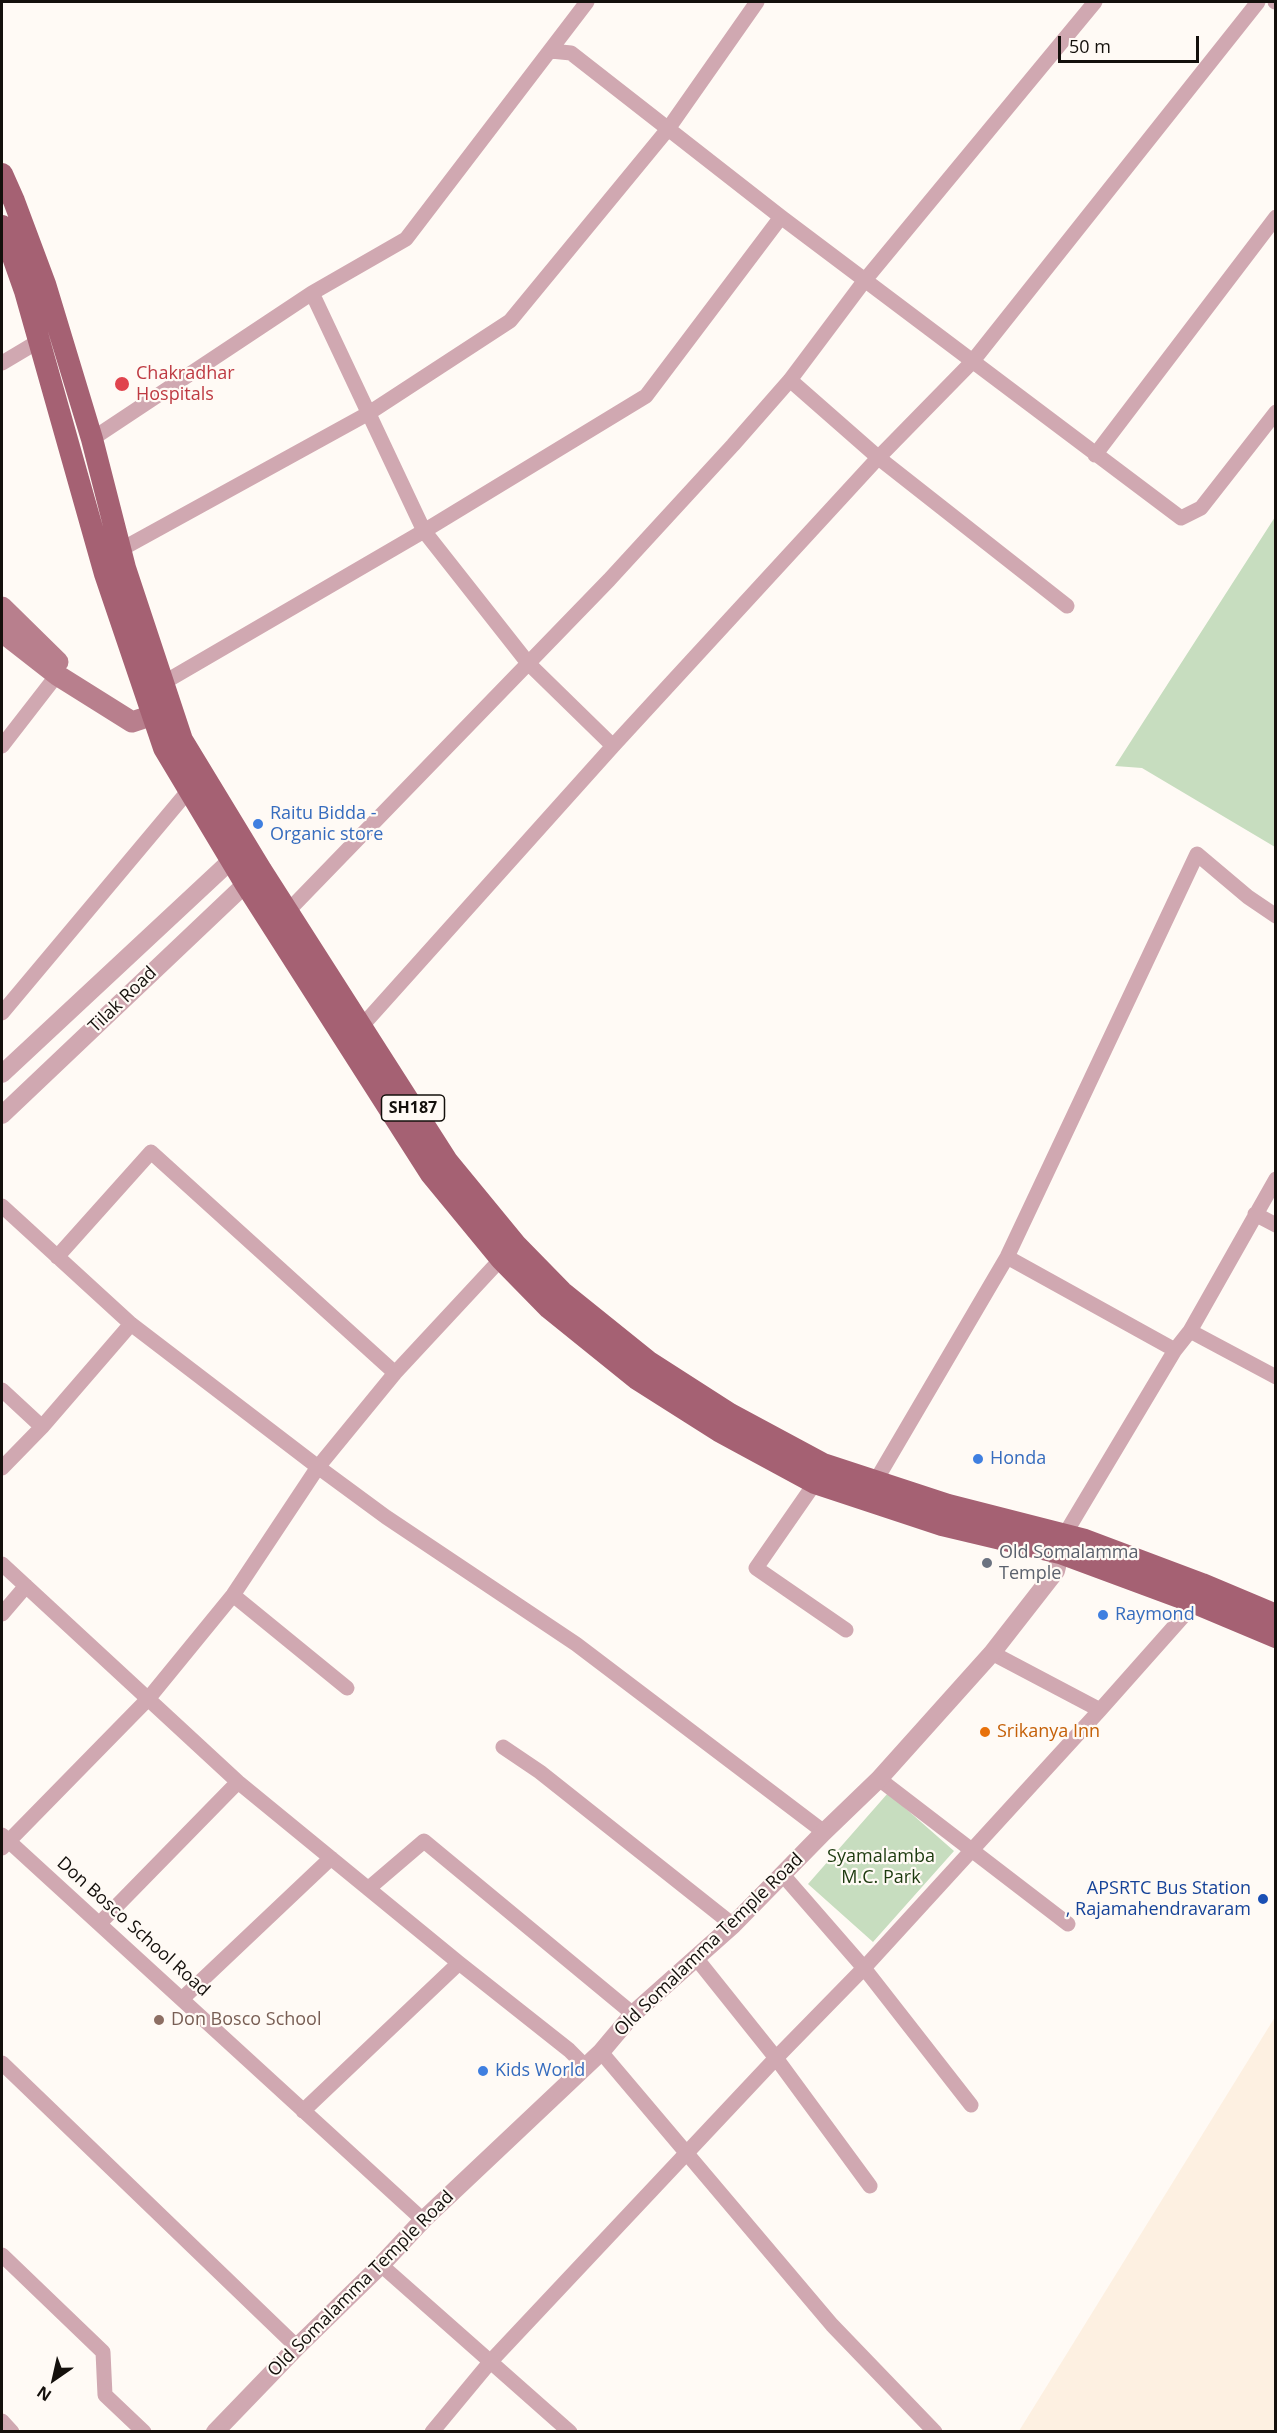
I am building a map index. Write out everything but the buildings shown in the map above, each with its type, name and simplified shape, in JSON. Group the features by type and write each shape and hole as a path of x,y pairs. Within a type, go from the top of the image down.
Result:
{"main road":[{"name":"SH187","path":"2,174 45,284 92,439 120,550 163,683 164,748 189,790 239,853"},
{"name":"SH187","path":"2,226 25,291 105,574 162,712 182,740 239,853 431,1174 501,1259 549,1308 637,1378 720,1431 815,1483 942,1525 1063,1544 1202,1584 1275,1615"},
{"path":"2,607 99,702"},
{"path":"2,632 57,675 132,722 162,712"},
{"name":"SH187","path":"253,876 288,911 447,1161 516,1245 562,1292 649,1362 730,1414 823,1464 959,1508 1033,1528 1063,1544 1275,1637"}],"street":[{"path":"92,439 312,293 406,239 587,2"},
{"path":"120,550 369,413 510,321 668,129 757,2"},
{"path":"288,911 624,563 790,380 866,280 1095,2"},
{"path":"361,1027 613,746 972,362 1258,2"},
{"path":"551,51 571,53 781,217 1181,518 1202,508 1275,412"},
{"path":"163,683 424,531 646,396 781,217"},
{"path":"1095,455 1275,217"},
{"path":"312,293 424,531 528,663 613,746"},
{"path":"2,363 39,341"},
{"path":"790,380 879,459 1067,606"},
{"path":"2,746 57,675"},
{"path":"2,1013 189,790"},
{"name":"Tilak Road","path":"2,1074 239,853"},
{"path":"875,1482 1007,1257 1197,854 1248,897 1275,916"},
{"name":"Tilak Road","path":"2,1115 253,876"},
{"path":"57,1257 151,1152 395,1373"},
{"path":"1063,1544 1175,1350 1190,1331 1275,1179"},
{"path":"2,1206 131,1324 318,1467 386,1517 576,1644 824,1832"},
{"path":"1255,1214 1275,1225"},
{"path":"1007,1257 1175,1350"},
{"path":"4,1841 148,1699 233,1595 318,1467 395,1373 501,1259"},
{"path":"2,1468 42,1427 131,1324"},
{"path":"1190,1331 1275,1377"},
{"path":"2,1390 42,1427"},
{"path":"815,1483 756,1568 846,1630"},
{"name":"Old Somalamma Temple Road","path":"215,2432 423,2220 586,2067 633,2014 733,1925 879,1779 992,1653 1056,1571 1063,1544"},
{"path":"2,1564 238,1782 569,2050 586,2067"},
{"path":"2,1614 26,1586"},
{"path":"233,1595 347,1688"},
{"path":"432,2432 491,2361 776,2058 864,1968 1195,1603"},
{"path":"992,1653 1100,1710"},
{"path":"503,1747 540,1772 733,1925"},
{"path":"879,1779 1068,1924"},
{"path":"100,1923 238,1782"},
{"path":"369,1888 424,1840 633,2014"},
{"name":"Don Bosco School Road","path":"4,1841 183,1998 423,2220"},
{"path":"183,1998 331,1858"},
{"path":"783,1875 864,1968 971,2105"},
{"path":"696,1958 776,2058 870,2186"},
{"path":"303,2111 459,1963"},
{"path":"601,2052 832,2325 935,2432"},
{"path":"2,2063 297,2347"},
{"path":"2,2255 103,2352 105,2395 144,2432"},
{"path":"381,2265 570,2432"},
{"path":"2,2421 12,2432"}],"shaded area":[{"path":"1275,2017 1275,2431 1019,2431"}],"green space":[{"path":"1275,517 1275,847 1142,768 1115,766"},
{"name":"Syamalamba M.C. Park","path":"888,1793 954,1851 873,1942 808,1884"}],"place":[{"name":"Chakradhar Hospitals","path":"122,384"},
{"name":"Raitu Bidda - Organic store","path":"258,824"},
{"name":"Honda","path":"978,1459"},
{"name":"Old Somalamma Temple","path":"987,1563"},
{"name":"Raymond","path":"1103,1615"},
{"name":"Srikanya Inn","path":"985,1732"},
{"name":"APSRTC Bus Station , Rajamahendravaram","path":"1263,1899"},
{"name":"Don Bosco School","path":"159,2020"},
{"name":"Kids World","path":"483,2071"}]}
